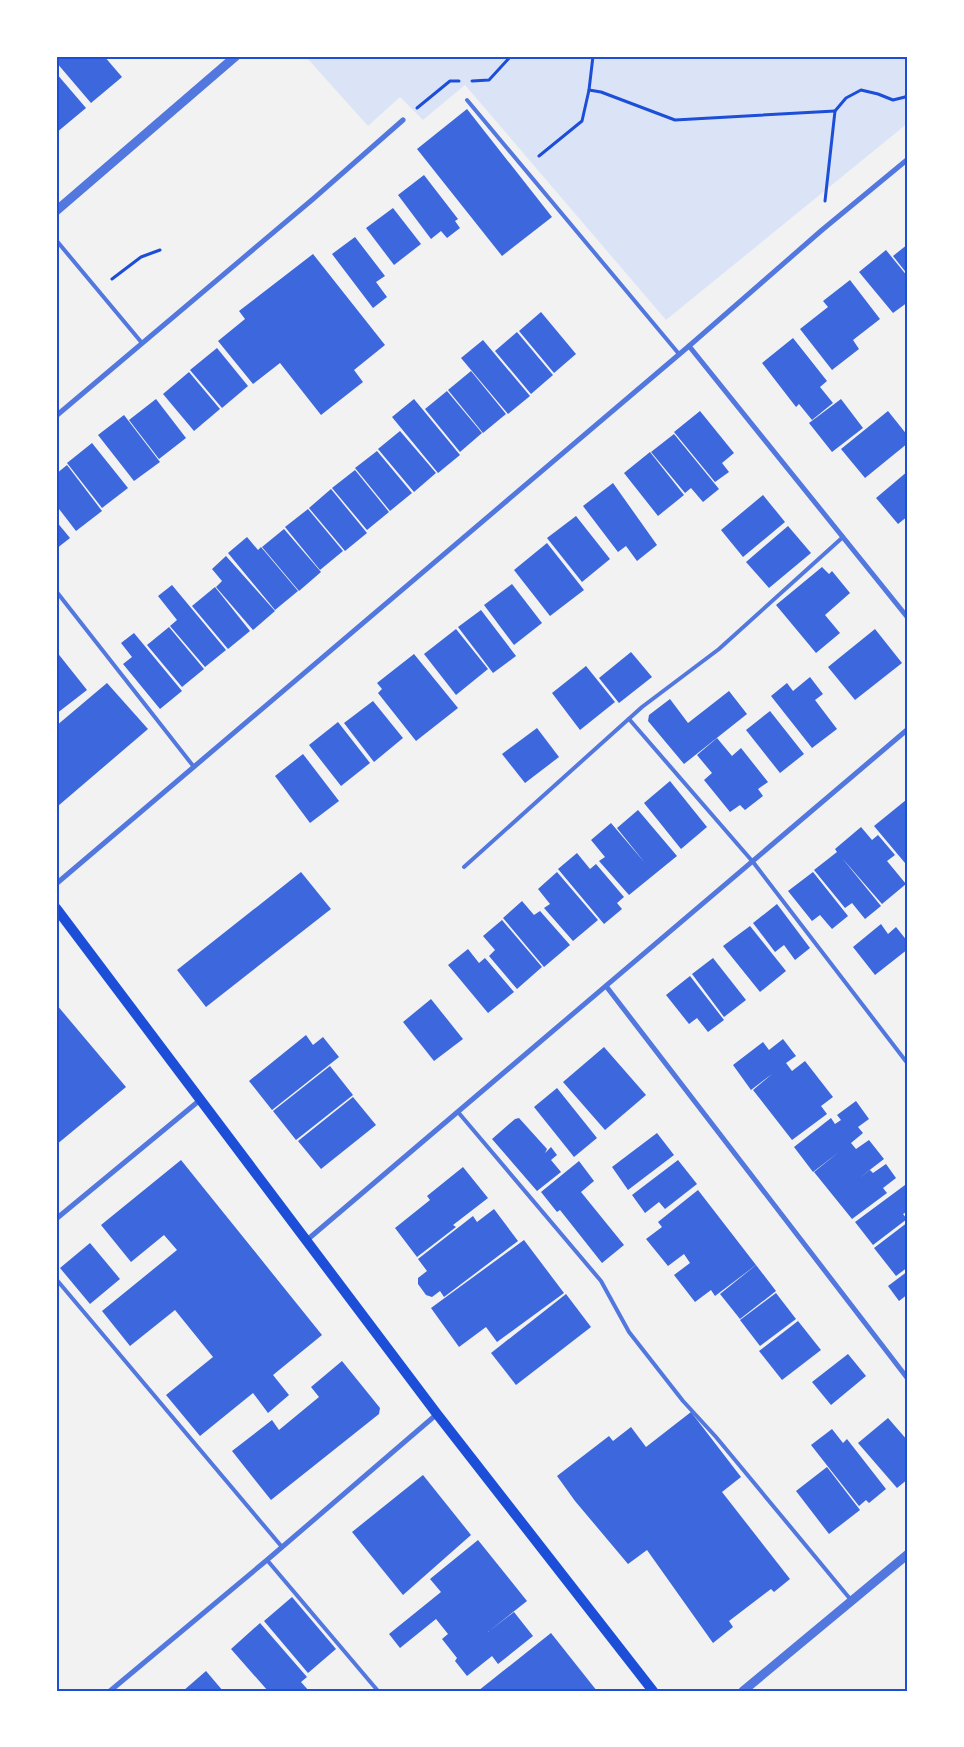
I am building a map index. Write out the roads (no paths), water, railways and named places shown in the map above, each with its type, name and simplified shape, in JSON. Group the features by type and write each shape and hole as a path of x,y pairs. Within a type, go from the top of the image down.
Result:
{"main road":[{"path":"56,908 437,1414 653,1691"}],"street":[{"path":"56,211 236,56"},
{"path":"56,416 403,120"},
{"path":"56,884 690,346 822,230 908,159"},
{"path":"690,346 908,618"},
{"path":"307,1240 908,729"},
{"path":"606,986 908,1379"},
{"path":"56,1219 200,1100"},
{"path":"110,1691 267,1560 437,1414"},
{"path":"743,1691 908,1554"}],"lane":[{"path":"467,100 679,354"},
{"path":"56,240 142,344"},
{"path":"464,867 629,719 719,649 843,537"},
{"path":"56,591 194,767"},
{"path":"629,719 752,862 908,1064"},
{"path":"458,1112 601,1281 629,1332 683,1401 716,1437 852,1602"},
{"path":"56,1279 282,1547"},
{"path":"267,1560 378,1691"}]}
